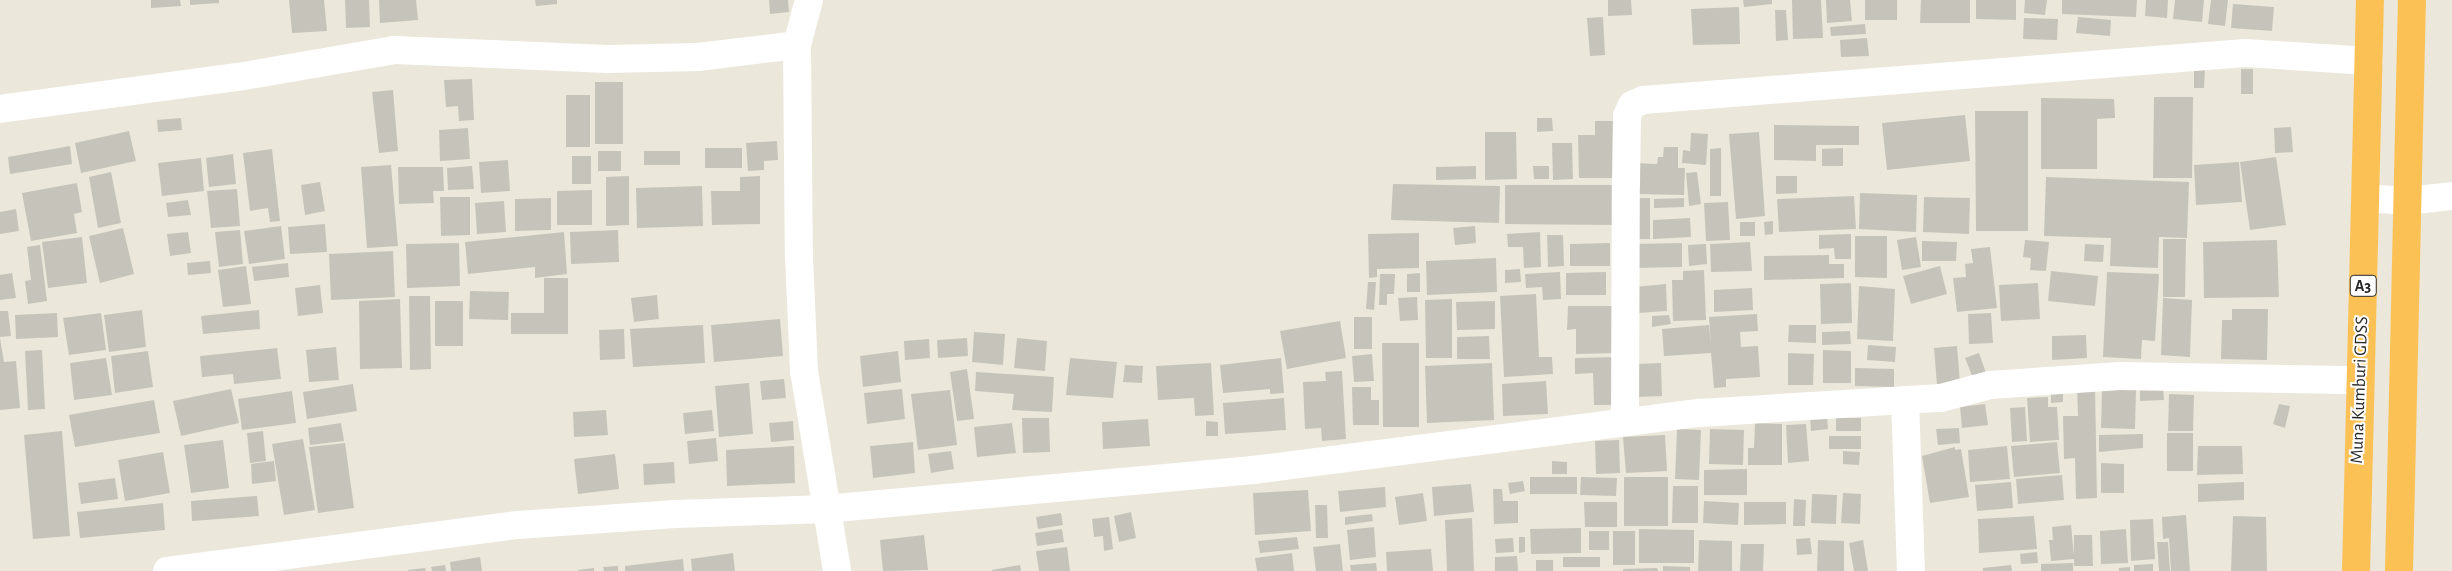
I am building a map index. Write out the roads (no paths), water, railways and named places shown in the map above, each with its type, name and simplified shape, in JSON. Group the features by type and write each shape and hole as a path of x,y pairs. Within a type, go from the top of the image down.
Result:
{"highway":[{"name":"Muna Kumburi GDSS","path":"2356,571 2370,0"},
{"path":"2399,571 2412,0"}],"street":[{"path":"809,0 798,45 799,257 804,371 825,509 837,571"},
{"path":"0,109 238,77 394,50 607,60 698,58 798,45"},
{"path":"1625,422 1626,155 1627,116 1632,105 1643,100 2245,53 2369,61"},
{"path":"2366,198 2407,201 2452,196"},
{"path":"168,571 518,525 676,514 825,509 1254,470 1700,412 1941,398 1990,385 2120,376 2360,380"},
{"path":"1905,400 1911,571"}]}
